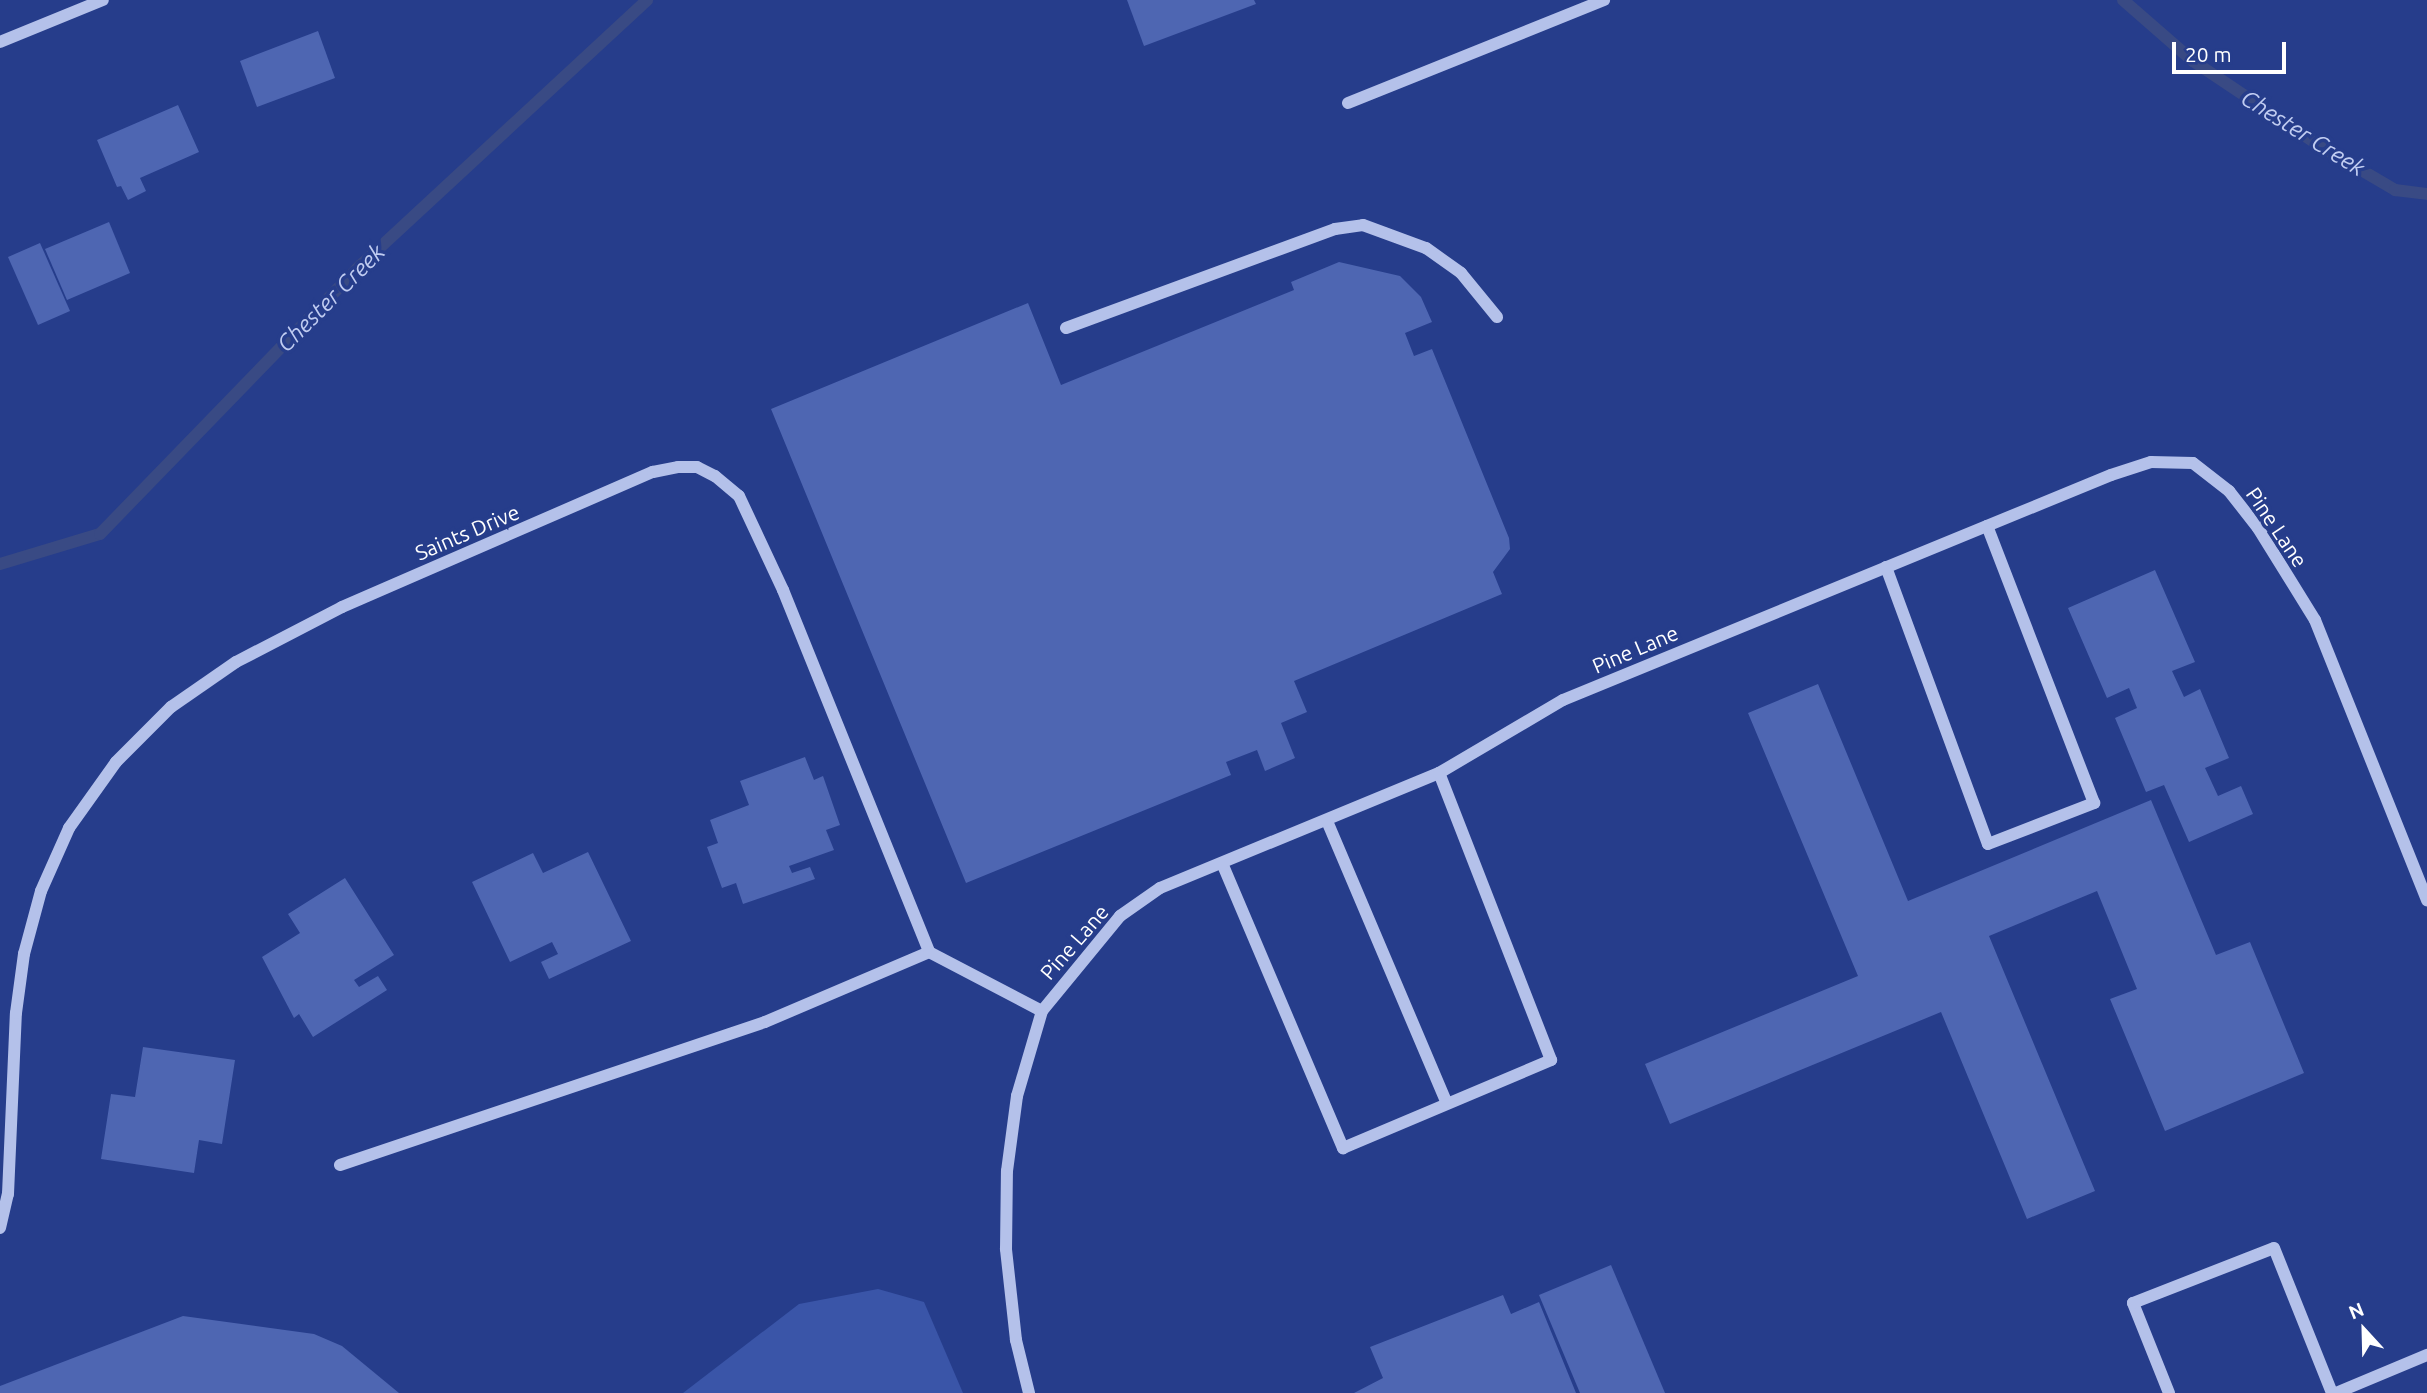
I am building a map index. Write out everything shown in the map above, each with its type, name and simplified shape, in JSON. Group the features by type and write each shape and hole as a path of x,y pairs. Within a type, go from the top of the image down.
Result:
{"street":[{"path":"0,42 103,0"},
{"path":"1348,103 1604,0"},
{"path":"1066,328 1335,229 1363,225 1426,248 1461,273 1497,317"},
{"name":"Pine Lane","path":"1029,1393 1016,1340 1006,1249 1007,1171 1017,1096 1042,1011 1120,916 1160,888 1439,773 1563,700 1987,526 2151,462 2193,463 2230,491 2258,527 2315,620 2427,900"},
{"name":"Saints Drive","path":"0,1228 8,1194 16,1013 24,954 41,891 69,828 116,762 171,708 236,662 342,607 653,472 697,467 715,476 739,496 783,590 929,951"},
{"path":"1886,567 1988,844 2094,803 1987,526"},
{"path":"1223,863 1343,1148 1446,1102 1551,1060 1439,773"},
{"path":"1327,821 1446,1102"},
{"path":"340,1165 765,1022 929,951 1042,1011"},
{"path":"2169,1393 2133,1303 2274,1248 2334,1393 2427,1355"}],"shaded area":[{"path":"878,1289 924,1302 963,1393 683,1393 799,1304"}],"building":[{"path":"1127,0 1254,0 1256,4 1144,46"},
{"path":"318,31 335,78 257,107 240,61"},
{"path":"178,105 199,152 140,178 146,191 128,200 121,186 117,187 97,140"},
{"path":"109,222 130,273 67,300 45,249"},
{"path":"40,243 70,311 38,325 8,257"},
{"path":"1339,262 1400,276 1421,297 1432,322 1405,333 1414,356 1432,349 1509,538 1510,549 1493,572 1502,594 1294,681 1307,712 1281,723 1295,758 1265,771 1257,750 1226,762 1231,775 966,883 771,409 1028,303 1061,385 1294,290 1291,282"},
{"path":"2155,570 2195,662 2172,671 2184,697 2200,689 2229,758 2205,768 2218,796 2241,786 2253,814 2189,842 2164,785 2146,792 2115,718 2137,708 2129,688 2107,698 2068,608"},
{"path":"1818,684 1908,901 2151,800 2216,955 2250,942 2304,1073 2165,1131 2110,999 2137,989 2097,891 1989,936 2095,1191 2027,1219 1941,1012 1670,1124 1645,1064 1858,976 1748,713"},
{"path":"805,757 814,780 823,776 840,825 826,830 834,850 789,866 792,873 810,867 815,879 743,904 736,883 722,888 707,847 718,843 710,820 749,805 740,781"},
{"path":"588,852 631,941 549,979 541,962 558,954 552,942 510,962 472,882 533,853 543,873"},
{"path":"345,878 394,955 354,980 359,987 378,976 387,990 313,1037 299,1014 294,1018 262,957 300,933 288,914"},
{"path":"143,1047 235,1060 222,1144 199,1140 194,1173 101,1159 111,1094 135,1097"},
{"path":"1611,1265 1665,1393 1580,1393 1539,1295"},
{"path":"1503,1295 1511,1314 1539,1302 1576,1393 1354,1393 1383,1378 1370,1347"},
{"path":"183,1316 314,1334 342,1346 399,1393 0,1393 0,1386"}],"waterway":[{"name":"Chester Creek","path":"0,564 100,534 361,265 647,0"},
{"name":"Chester Creek","path":"2123,0 2193,61 2317,144 2395,190 2427,194"}]}
